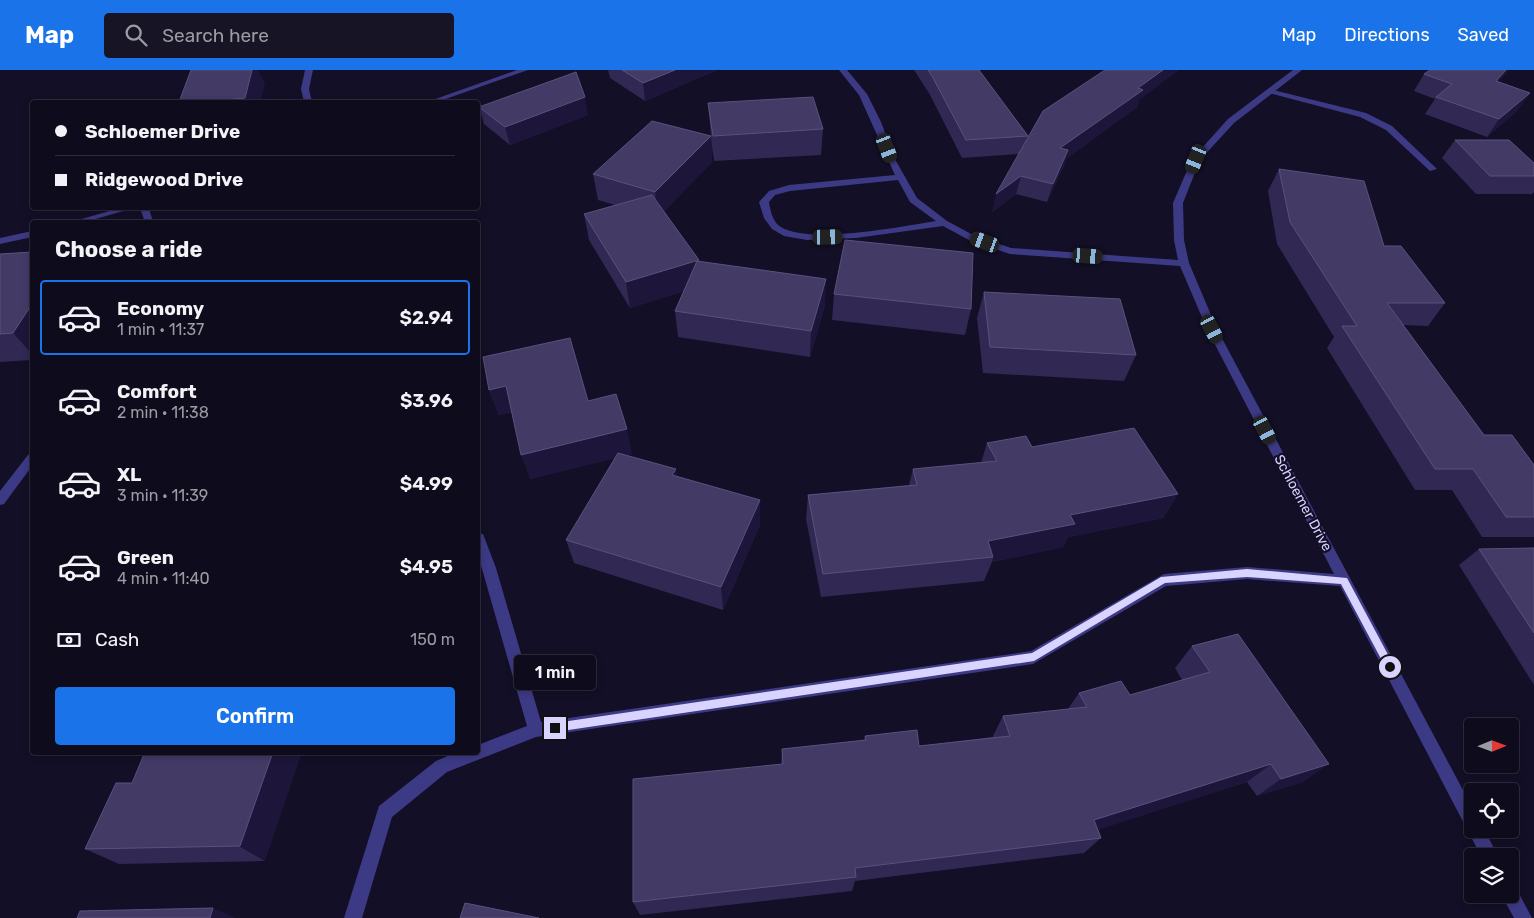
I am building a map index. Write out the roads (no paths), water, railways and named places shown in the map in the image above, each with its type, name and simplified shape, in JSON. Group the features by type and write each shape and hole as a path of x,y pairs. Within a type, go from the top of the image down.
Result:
{"street":[{"path":"308,100 305,89 309,70"},
{"path":"437,100 524,70"},
{"path":"843,70 863,94 900,177 913,200 944,223 972,238 1010,251 1184,263"},
{"name":"Schloemer Drive","path":"1298,70 1231,121 1196,159 1178,202 1179,240 1184,263 1212,329 1464,808"},
{"path":"1272,91 1363,115 1389,128 1433,169"},
{"path":"900,177 789,188 772,192 764,202 766,214 776,228 795,235 816,237 840,237 944,223"},
{"path":"84,220 121,210"},
{"path":"0,241 30,234"},
{"path":"0,500 30,461"},
{"path":"480,543 489,568 536,730"},
{"path":"480,751 536,730 1034,657 1164,580 1247,573 1344,581"},
{"path":"353,918 385,812 442,766 471,755"},
{"path":"1515,903 1523,918"}]}
